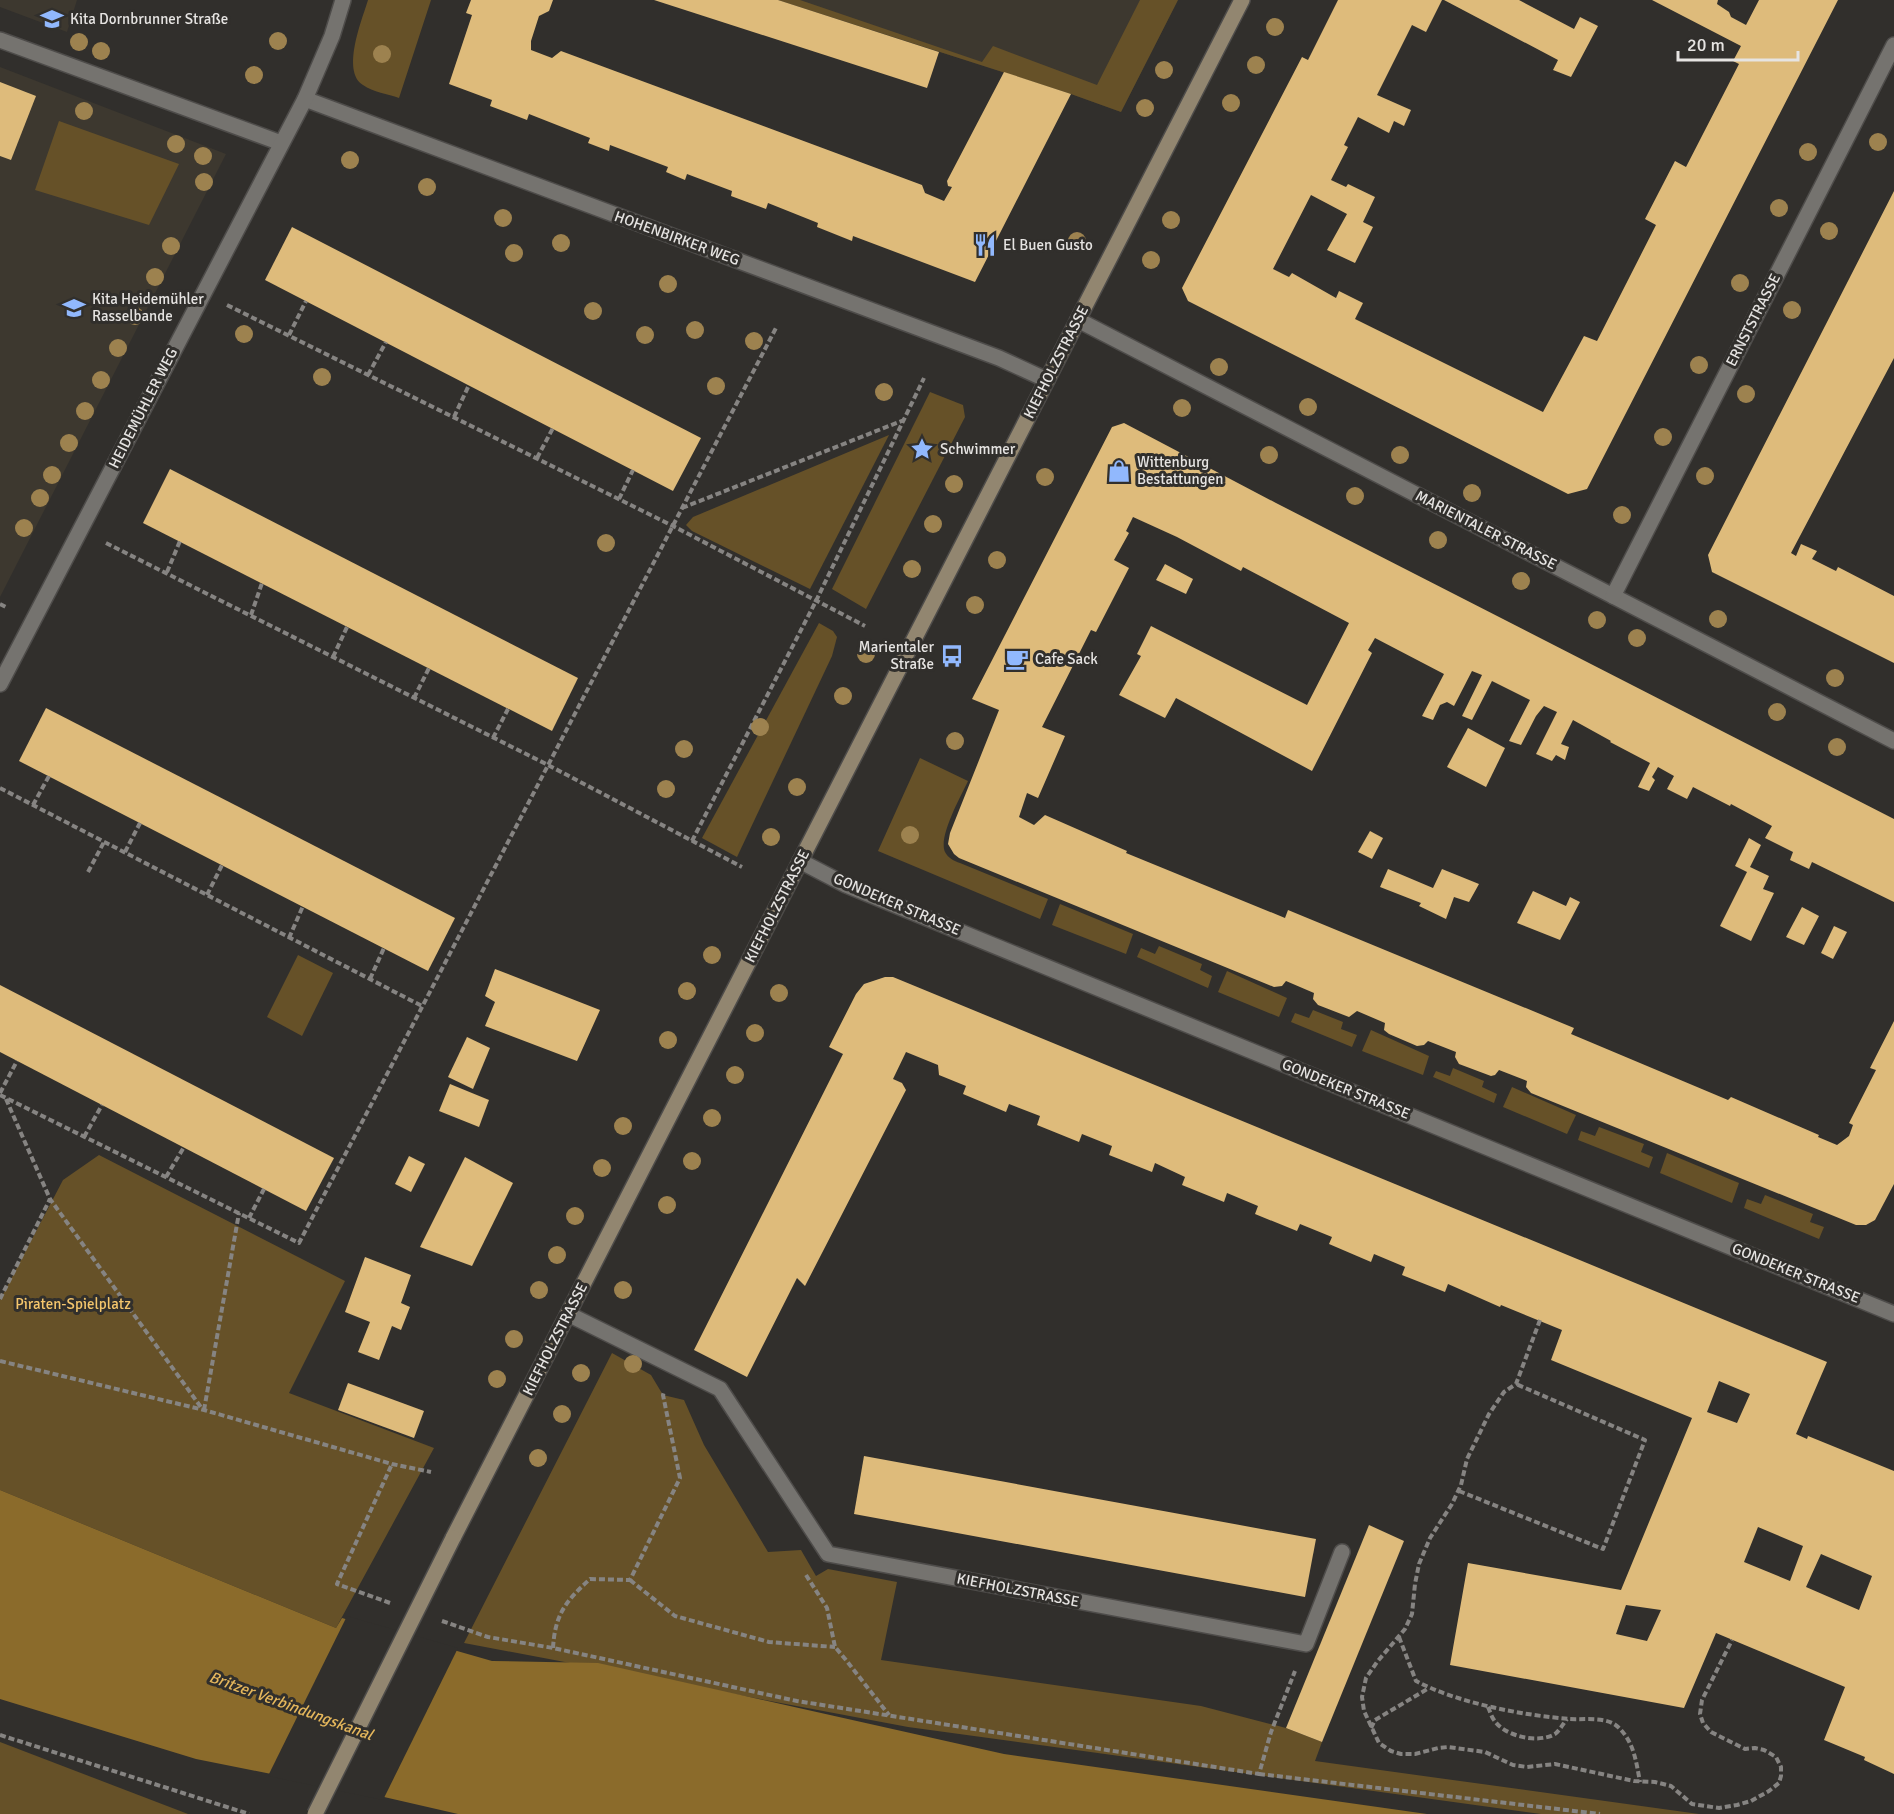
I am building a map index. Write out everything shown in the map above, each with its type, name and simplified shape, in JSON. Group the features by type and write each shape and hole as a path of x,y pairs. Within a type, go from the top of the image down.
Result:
{"street":[{"name":"HEIDEMÜHLER WEG","path":"0,684 305,99 332,36 343,0"},
{"name":"KIEFHOLZSTRASSE","path":"315,1814 453,1538 1242,0"},
{"path":"0,40 281,143"},
{"name":"ERNSTSTRASSE","path":"1613,596 1894,45"},
{"name":"HOHENBIRKER WEG","path":"305,99 999,358 1047,380"},
{"name":"MARIENTALER STRASSE","path":"1078,320 1894,741"},
{"name":"GONDEKER STRASSE","path":"800,861 846,885 1894,1314"},
{"path":"568,1314 676,1368"},
{"name":"KIEFHOLZSTRASSE","path":"676,1368 720,1389 828,1554 1305,1644"},
{"path":"1305,1644 1342,1552"}],"path":[{"path":"219,301 673,526 866,626"},
{"path":"289,335 306,301"},
{"path":"17,1061 0,1094 5,1098 299,1243 777,326"},
{"path":"368,375 386,342"},
{"path":"692,841 816,601 924,378"},
{"path":"454,417 469,385"},
{"path":"682,508 904,420"},
{"path":"537,458 553,428"},
{"path":"619,499 633,470"},
{"path":"97,538 548,765 742,867"},
{"path":"167,572 180,541"},
{"path":"251,615 262,583"},
{"path":"333,657 347,627"},
{"path":"414,698 429,668"},
{"path":"494,738 508,709"},
{"path":"33,805 49,776"},
{"path":"0,788 422,1006"},
{"path":"124,852 140,823"},
{"path":"88,872 104,842"},
{"path":"207,895 222,865"},
{"path":"289,938 303,906"},
{"path":"370,979 384,948"},
{"path":"5,1098 50,1199 204,1410"},
{"path":"84,1137 102,1105"},
{"path":"166,1177 184,1147"},
{"path":"249,1218 264,1189"},
{"path":"0,1299 50,1199"},
{"path":"204,1410 239,1213"},
{"path":"1540,1320 1516,1384 1504,1392 1489,1414 1467,1459 1459,1491 1430,1538 1419,1564 1412,1614 1405,1629 1366,1678 1362,1697 1364,1711 1379,1743 1401,1754 1415,1754 1438,1748 1455,1748 1485,1752 1513,1764 1527,1767 1555,1764 1640,1782 1655,1782 1671,1786 1692,1804 1719,1808 1751,1801 1779,1784 1781,1767 1776,1756 1764,1750 1745,1749 1711,1732 1703,1723 1700,1714 1702,1700 1732,1640"},
{"path":"0,1361 204,1410 393,1464 431,1472"},
{"path":"630,1580 680,1478 663,1395 676,1368"},
{"path":"1459,1491 1603,1549 1645,1440 1516,1384"},
{"path":"391,1603 337,1584 393,1464"},
{"path":"553,1648 554,1632 558,1620 570,1597 590,1579 630,1580 675,1616 769,1642 835,1647"},
{"path":"827,1608 835,1647 889,1716"},
{"path":"434,1618 488,1637 553,1648 797,1701 1259,1774 1600,1814"},
{"path":"1399,1637 1416,1681 1429,1688 1488,1707 1566,1719 1595,1719 1617,1725 1636,1756 1640,1782"},
{"path":"1259,1774 1271,1732 1305,1644"},
{"path":"1371,1728 1375,1720 1429,1688"},
{"path":"1488,1707 1494,1721 1506,1731 1521,1737 1547,1737 1557,1733 1566,1719"},
{"path":"0,1735 249,1814"}],"shaded area":[{"name":"Kita Dornbrunner Straße","path":"0,0 77,0 67,32 0,7"},
{"path":"778,0 1178,0 1121,112"},
{"name":"Kita Heidemühler Rasselbande","path":"0,67 226,154 0,597"}],"green space":[{"path":"368,0 431,0 399,98 363,85 354,69 355,45"},
{"path":"778,0 800,0 982,62 993,46 1097,85 1140,0 1178,0 1121,112"},
{"path":"59,121 179,164 149,225 35,190"},
{"path":"930,392 963,405 965,417 866,609 832,589"},
{"path":"889,435 810,589 692,531 686,525 693,517"},
{"path":"819,623 833,631 837,637 832,656 737,857 702,838"},
{"path":"920,758 968,781 947,827 944,845 946,854 949,858 1048,899 1040,919 878,851"},
{"path":"1060,904 1133,934 1126,954 1052,925"},
{"path":"1159,946 1202,964 1200,970 1212,976 1208,988 1137,957 1141,948 1155,954"},
{"path":"298,955 333,973 302,1036 267,1017"},
{"path":"1227,971 1287,998 1279,1017 1218,992"},
{"path":"1313,1010 1343,1022 1341,1029 1357,1035 1352,1047 1291,1022 1295,1013 1309,1018"},
{"path":"1371,1030 1429,1056 1423,1075 1362,1051"},
{"path":"1453,1068 1484,1081 1482,1087 1497,1094 1494,1103 1433,1077 1436,1071 1450,1076"},
{"path":"1512,1087 1576,1115 1567,1134 1503,1107"},
{"path":"1599,1127 1644,1144 1641,1152 1653,1157 1649,1168 1578,1140 1581,1131 1595,1136"},
{"path":"1667,1153 1739,1183 1732,1203 1660,1173"},
{"name":"Piraten-Spielplatz","path":"99,1155 345,1281 289,1393 434,1448 336,1628 0,1490 0,1300 63,1180"},
{"path":"1765,1195 1813,1214 1810,1222 1824,1227 1819,1239 1744,1208 1747,1199 1761,1204"},
{"path":"612,1353 651,1375 663,1395 684,1400 704,1445 768,1552 801,1550 816,1576 828,1569 897,1582 881,1660 1201,1706 1286,1728 1322,1742 1315,1761 1699,1814 1541,1814 908,1727 464,1643"},
{"path":"0,1742 188,1814 0,1814"}],"water":[{"name":"Britzer Verbindungskanal","path":"0,1490 336,1628 342,1618 492,1661 598,1663 1004,1754 1427,1814 458,1814 196,1759 0,1699"}],"pier":[{"path":"347,1616 458,1648 383,1800 268,1776"}],"building":[{"path":"471,0 553,0 549,11 539,16 531,41 531,50 552,58 561,51 922,185 925,193 944,201 952,187 948,186 947,181 1004,72 1071,94 975,282 853,236 852,241 817,227 818,223 768,203 766,209 731,196 732,191 687,174 685,180 666,172 668,167 610,145 609,151 588,143 590,138 529,114 527,120 490,106 492,100 449,84 472,15 466,13"},
{"path":"654,0 778,0 939,52 927,88"},
{"path":"1338,0 1442,0 1426,32 1412,25 1377,95 1411,110 1404,126 1394,121 1389,133 1358,117 1344,145 1348,147 1331,180 1346,187 1348,184 1375,197 1363,222 1373,227 1355,263 1327,250 1347,214 1311,195 1273,269 1289,277 1292,273 1336,298 1339,291 1363,303 1355,319 1543,412 1584,336 1597,341 1656,225 1645,219 1675,161 1686,167 1739,64 1733,61 1741,46 1652,0 1718,0 1717,4 1729,12 1731,17 1746,25 1759,0 1838,0 1587,489 1568,494 1188,301 1182,288 1302,57 1308,60"},
{"path":"1444,0 1519,0 1574,29 1580,17 1598,26 1571,77 1553,70 1558,60"},
{"path":"0,82 36,96 11,160 0,156"},
{"path":"1894,191 1894,358 1791,553 1796,556 1801,544 1817,551 1812,559 1836,571 1838,567 1894,596 1894,663 1712,572 1708,555"},
{"path":"292,227 701,438 673,491 265,280"},
{"path":"1124,423 1894,819 1894,902 1812,862 1809,869 1790,860 1793,852 1765,838 1772,826 1693,787 1687,799 1667,789 1674,776 1658,767 1652,777 1655,780 1649,791 1638,787 1650,763 1573,720 1561,744 1569,747 1565,760 1556,755 1552,761 1536,754 1557,712 1544,706 1536,716 1521,745 1509,741 1530,700 1492,681 1472,720 1462,716 1482,675 1472,671 1454,706 1447,702 1440,705 1433,720 1422,716 1444,674 1375,638 1368,650 1372,653 1312,771 1176,698 1165,718 1119,695 1141,656 1137,654 1151,626 1307,705 1349,623 1243,567 1241,571 1133,517 1126,531 1129,533 1114,560 1129,568 1096,632 1091,630 1042,727 1065,736 1038,798 1027,793 1019,817 1034,825 1045,815 1127,851 1126,853 1285,918 1288,910 1574,1028 1571,1034 1728,1100 1731,1097 1837,1145 1849,1136 1853,1125 1849,1123 1876,1070 1870,1068 1894,1021 1894,1184 1875,1220 1866,1225 1856,1225 1531,1093 1526,1087 1527,1081 1499,1070 1491,1076 1459,1064 1455,1057 1456,1052 1428,1041 1424,1045 1417,1046 1389,1034 1384,1030 1385,1023 1357,1011 1349,1017 1318,1005 1313,999 1314,993 1286,981 1282,986 1274,987 954,854 948,844 950,833 999,710 972,699 1112,427"},
{"path":"170,469 578,678 552,731 143,523"},
{"path":"1165,564 1193,579 1186,594 1156,580"},
{"path":"46,708 455,918 428,971 19,761"},
{"path":"1468,728 1505,748 1486,787 1447,767"},
{"path":"1370,831 1383,838 1372,859 1358,852"},
{"path":"1749,838 1761,845 1750,867 1769,876 1763,889 1774,893 1751,941 1720,926 1747,872 1735,866"},
{"path":"1388,869 1433,888 1442,869 1479,884 1469,902 1454,897 1446,919 1419,906 1421,903 1380,887"},
{"path":"1533,891 1566,906 1570,897 1580,902 1560,940 1517,923"},
{"path":"1802,907 1819,916 1804,945 1786,937"},
{"path":"1834,926 1847,932 1833,959 1821,953"},
{"path":"495,969 600,1010 577,1061 485,1026 495,1002 485,996"},
{"path":"885,977 893,977 1827,1362 1796,1434 1807,1439 1808,1436 1894,1471 1894,1774 1864,1760 1865,1757 1824,1740 1845,1687 1716,1633 1684,1708 1450,1665 1468,1563 1621,1590 1692,1418 1551,1360 1562,1330 1501,1305 1500,1307 1448,1284 1445,1292 1402,1275 1405,1267 1374,1254 1371,1262 1329,1244 1332,1237 1300,1224 1297,1231 1255,1214 1258,1206 1227,1193 1224,1202 1182,1185 1185,1177 1155,1163 1152,1172 1109,1155 1112,1146 1082,1134 1079,1142 1037,1125 1040,1116 1009,1104 1006,1112 963,1094 966,1086 939,1075 938,1065 906,1052 893,1079 902,1083 906,1090 805,1286 797,1278 747,1377 694,1350 843,1054 829,1047 856,994 864,984","holes":["1719,1381 1750,1394 1737,1423 1707,1412","1758,1527 1803,1546 1790,1581 1744,1562","1821,1554 1872,1576 1859,1610 1806,1587","1626,1605 1661,1610 1647,1641 1616,1634"]},
{"path":"0,985 334,1158 306,1211 0,1052"},
{"path":"467,1037 490,1048 473,1089 448,1077"},
{"path":"450,1084 489,1100 479,1127 439,1111"},
{"path":"409,1156 425,1164 411,1192 395,1184"},
{"path":"465,1157 513,1183 472,1266 420,1247"},
{"path":"365,1257 411,1275 401,1303 410,1307 401,1330 392,1326 379,1360 358,1352 370,1322 345,1312"},
{"path":"348,1383 424,1411 414,1438 338,1410"},
{"path":"864,1456 1316,1539 1305,1597 854,1514"},
{"path":"1369,1525 1404,1541 1322,1742 1286,1728"}],"place":[{"name":"Kita Dornbrunner Straße","path":"52,19"},
{"name":"El Buen Gusto","path":"985,245"},
{"name":"Kita Heidemühler Rasselbande","path":"74,308"},
{"name":"Schwimmer","path":"922,449"},
{"name":"Wittenburg Bestattungen","path":"1119,471"},
{"name":"Marientaler Straße","path":"952,656"},
{"name":"Cafe Sack","path":"1017,659"}]}
